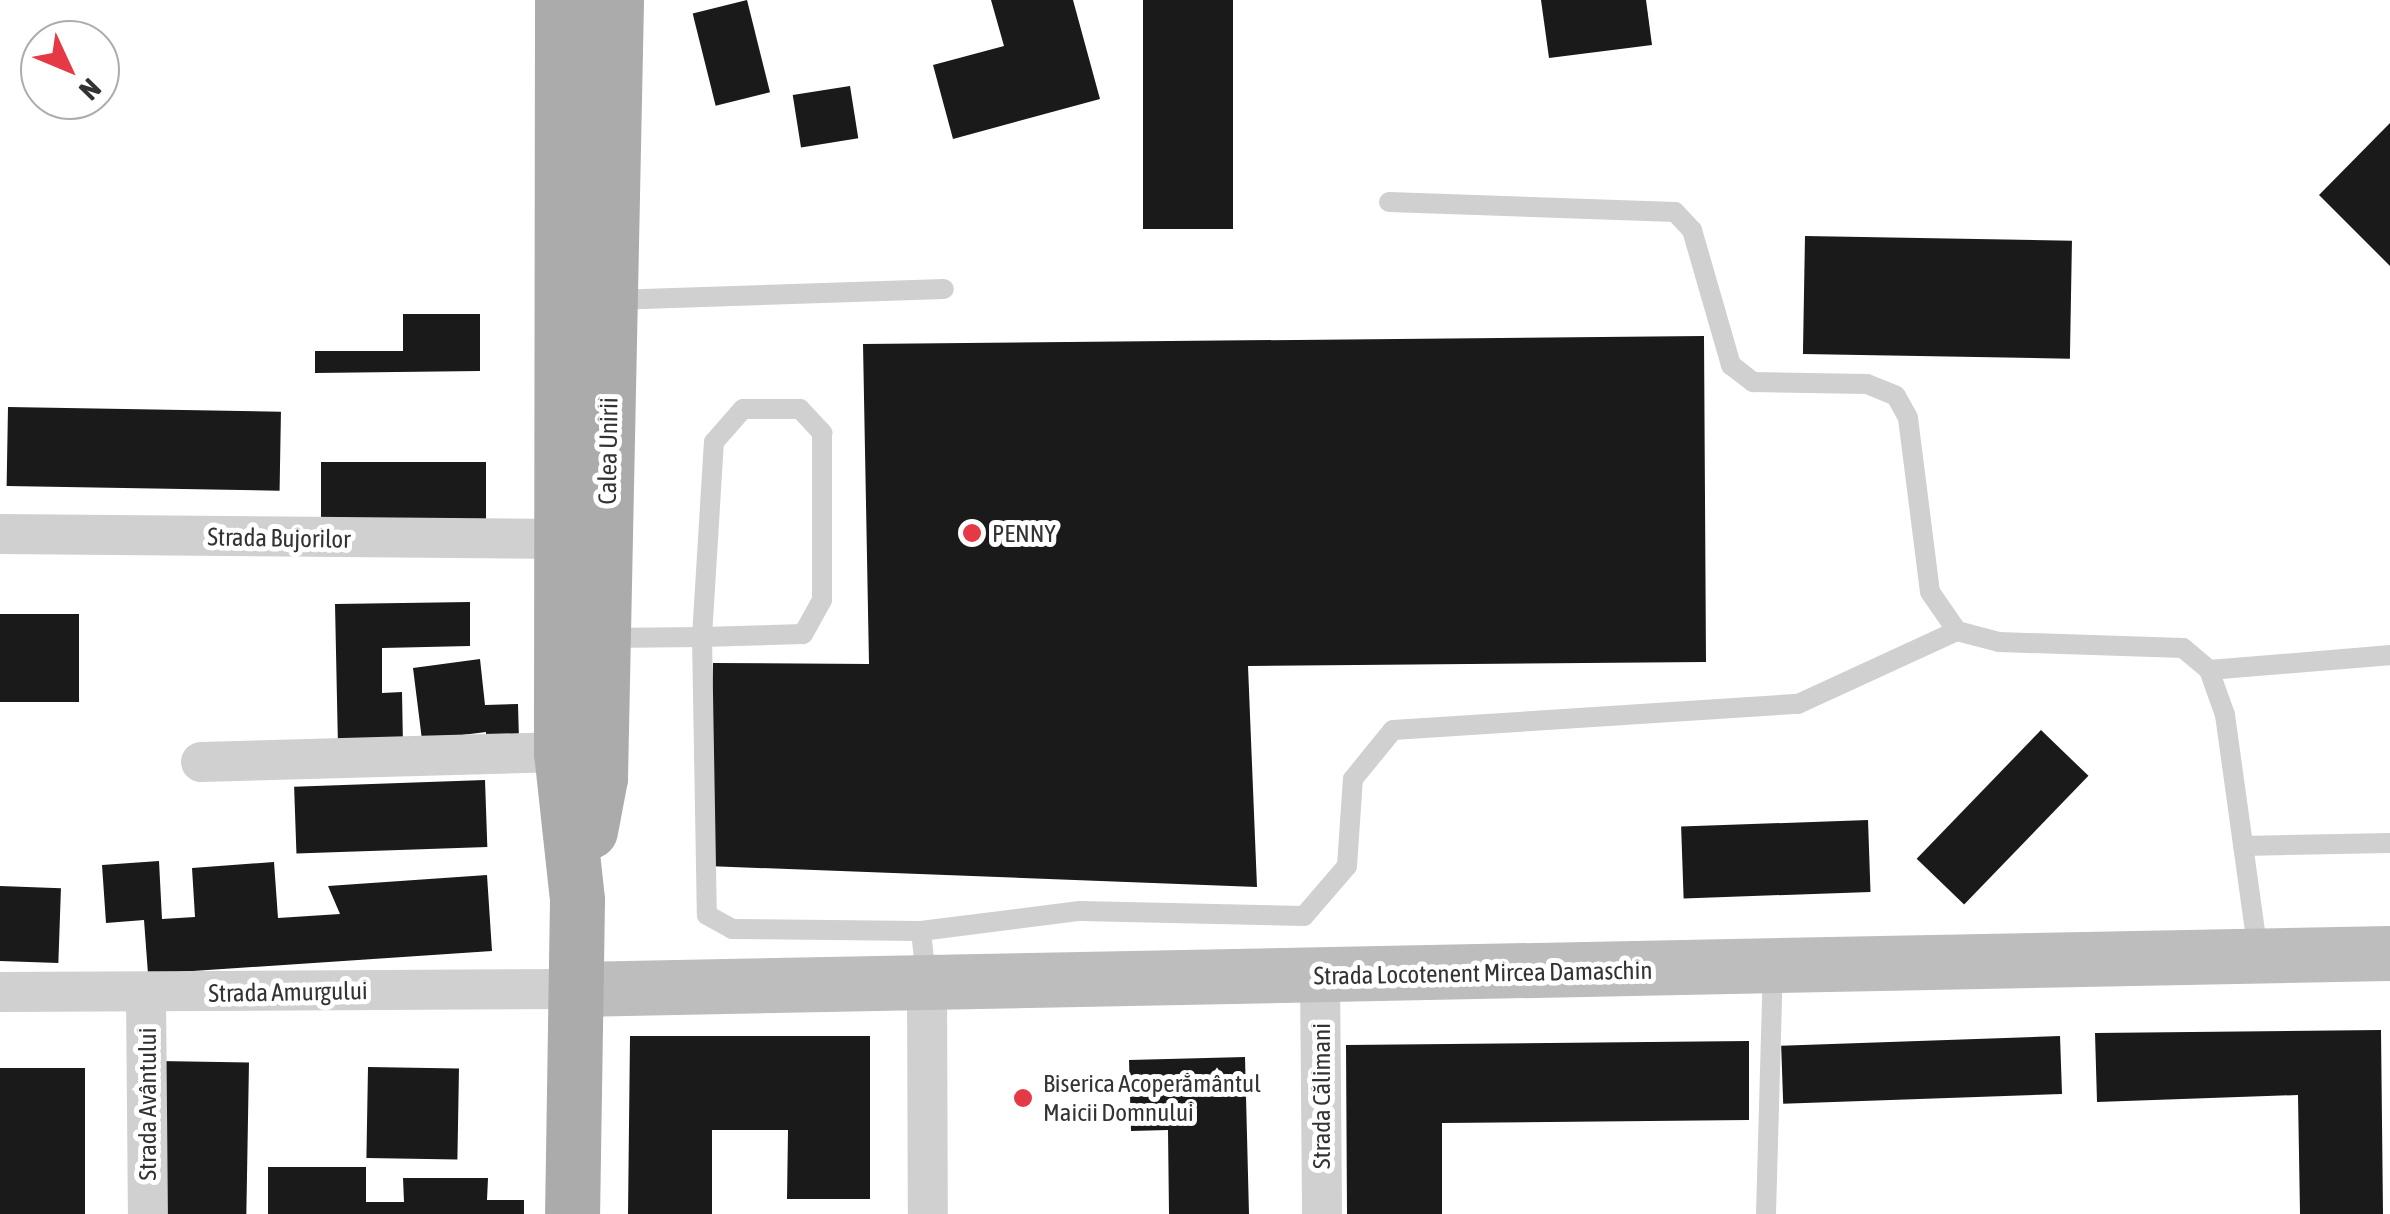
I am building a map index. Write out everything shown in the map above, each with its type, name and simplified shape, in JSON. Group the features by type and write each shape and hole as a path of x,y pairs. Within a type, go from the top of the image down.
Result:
{"main road":[{"name":"Calea Unirii","path":"562,0 558,539 561,752 578,900 572,1214"},
{"name":"Calea Unirii","path":"578,900 600,778 616,0"}],"street":[{"name":"Strada Bujorilor","path":"0,534 558,539"},
{"path":"201,762 561,752"},
{"name":"Strada Locotenent Mircea Damaschin","path":"576,989 924,956 1320,977 2390,953"},
{"path":"924,956 928,1214"},
{"name":"Strada Călimani","path":"1320,977 1322,1214"},
{"name":"Strada Amurgului","path":"0,992 576,989"},
{"name":"Strada Avântului","path":"146,994 148,1214"}],"lane":[{"path":"1389,202 1675,212 1692,230 1731,365 1753,382 1867,384 1896,396 1908,418 1930,592 1956,631"},
{"path":"611,300 944,289"},
{"path":"603,638 702,637 803,634 816,623 822,433 800,409 743,409 714,442 702,637 707,915 732,929 924,956 1080,912 1304,916 1347,866 1353,779 1393,730 1798,704 1956,631 2000,642 2183,648 2209,670 2225,715 2258,956"},
{"path":"2209,670 2390,656"},
{"path":"2243,846 2390,843"},
{"path":"1766,1214 1773,966"}],"building":[{"path":"747,0 770,92 716,106 693,14"},
{"path":"991,0 1073,0 1100,99 953,139 933,65 1004,46"},
{"path":"1143,0 1233,0 1233,229 1143,229"},
{"path":"1541,0 1646,0 1652,45 1549,58"},
{"path":"850,86 858,138 801,147 793,95"},
{"path":"2390,123 2390,266 2319,195"},
{"path":"1805,236 2072,241 2070,359 1803,354"},
{"path":"403,314 480,314 480,371 315,373 315,351 403,351"},
{"path":"1704,336 1706,662 1248,666 1257,887 707,866 713,663 869,664 863,344"},
{"path":"8,407 281,412 280,491 7,486"},
{"path":"321,462 486,462 486,519 321,519"},
{"path":"470,602 470,646 382,648 382,693 402,692 403,746 338,748 335,604"},
{"path":"0,614 79,614 79,702 0,702"},
{"path":"480,659 485,705 518,704 519,740 486,741 486,732 422,740 413,668"},
{"path":"2041,730 2088,776 1964,905 1917,859"},
{"path":"485,780 487,847 296,854 294,787"},
{"path":"1868,820 1871,892 1684,898 1681,827"},
{"path":"159,861 162,919 195,917 192,868 274,862 278,918 340,914 328,886 487,875 492,951 148,974 144,920 106,923 102,865"},
{"path":"0,886 61,888 58,963 0,961"},
{"path":"2381,1030 2383,1214 2300,1214 2298,1095 2097,1102 2095,1033"},
{"path":"630,1036 870,1036 870,1199 787,1199 788,1130 712,1130 712,1214 628,1214"},
{"path":"2060,1036 2062,1094 1783,1104 1781,1046"},
{"path":"1749,1041 1749,1120 1442,1123 1442,1214 1347,1214 1346,1045"},
{"path":"1245,1057 1249,1214 1169,1214 1168,1130 1131,1131 1129,1060"},
{"path":"158,1061 249,1063 246,1214 155,1214"},
{"path":"368,1067 459,1069 457,1160 366,1158"},
{"path":"0,1068 85,1068 85,1214 0,1214"},
{"path":"268,1167 366,1167 366,1202 404,1202 403,1178 488,1178 487,1200 524,1200 524,1214 268,1214"}],"place":[{"name":"PENNY","path":"972,533"},
{"name":"Biserica Acoperământul Maicii Domnului","path":"1023,1098"}]}
